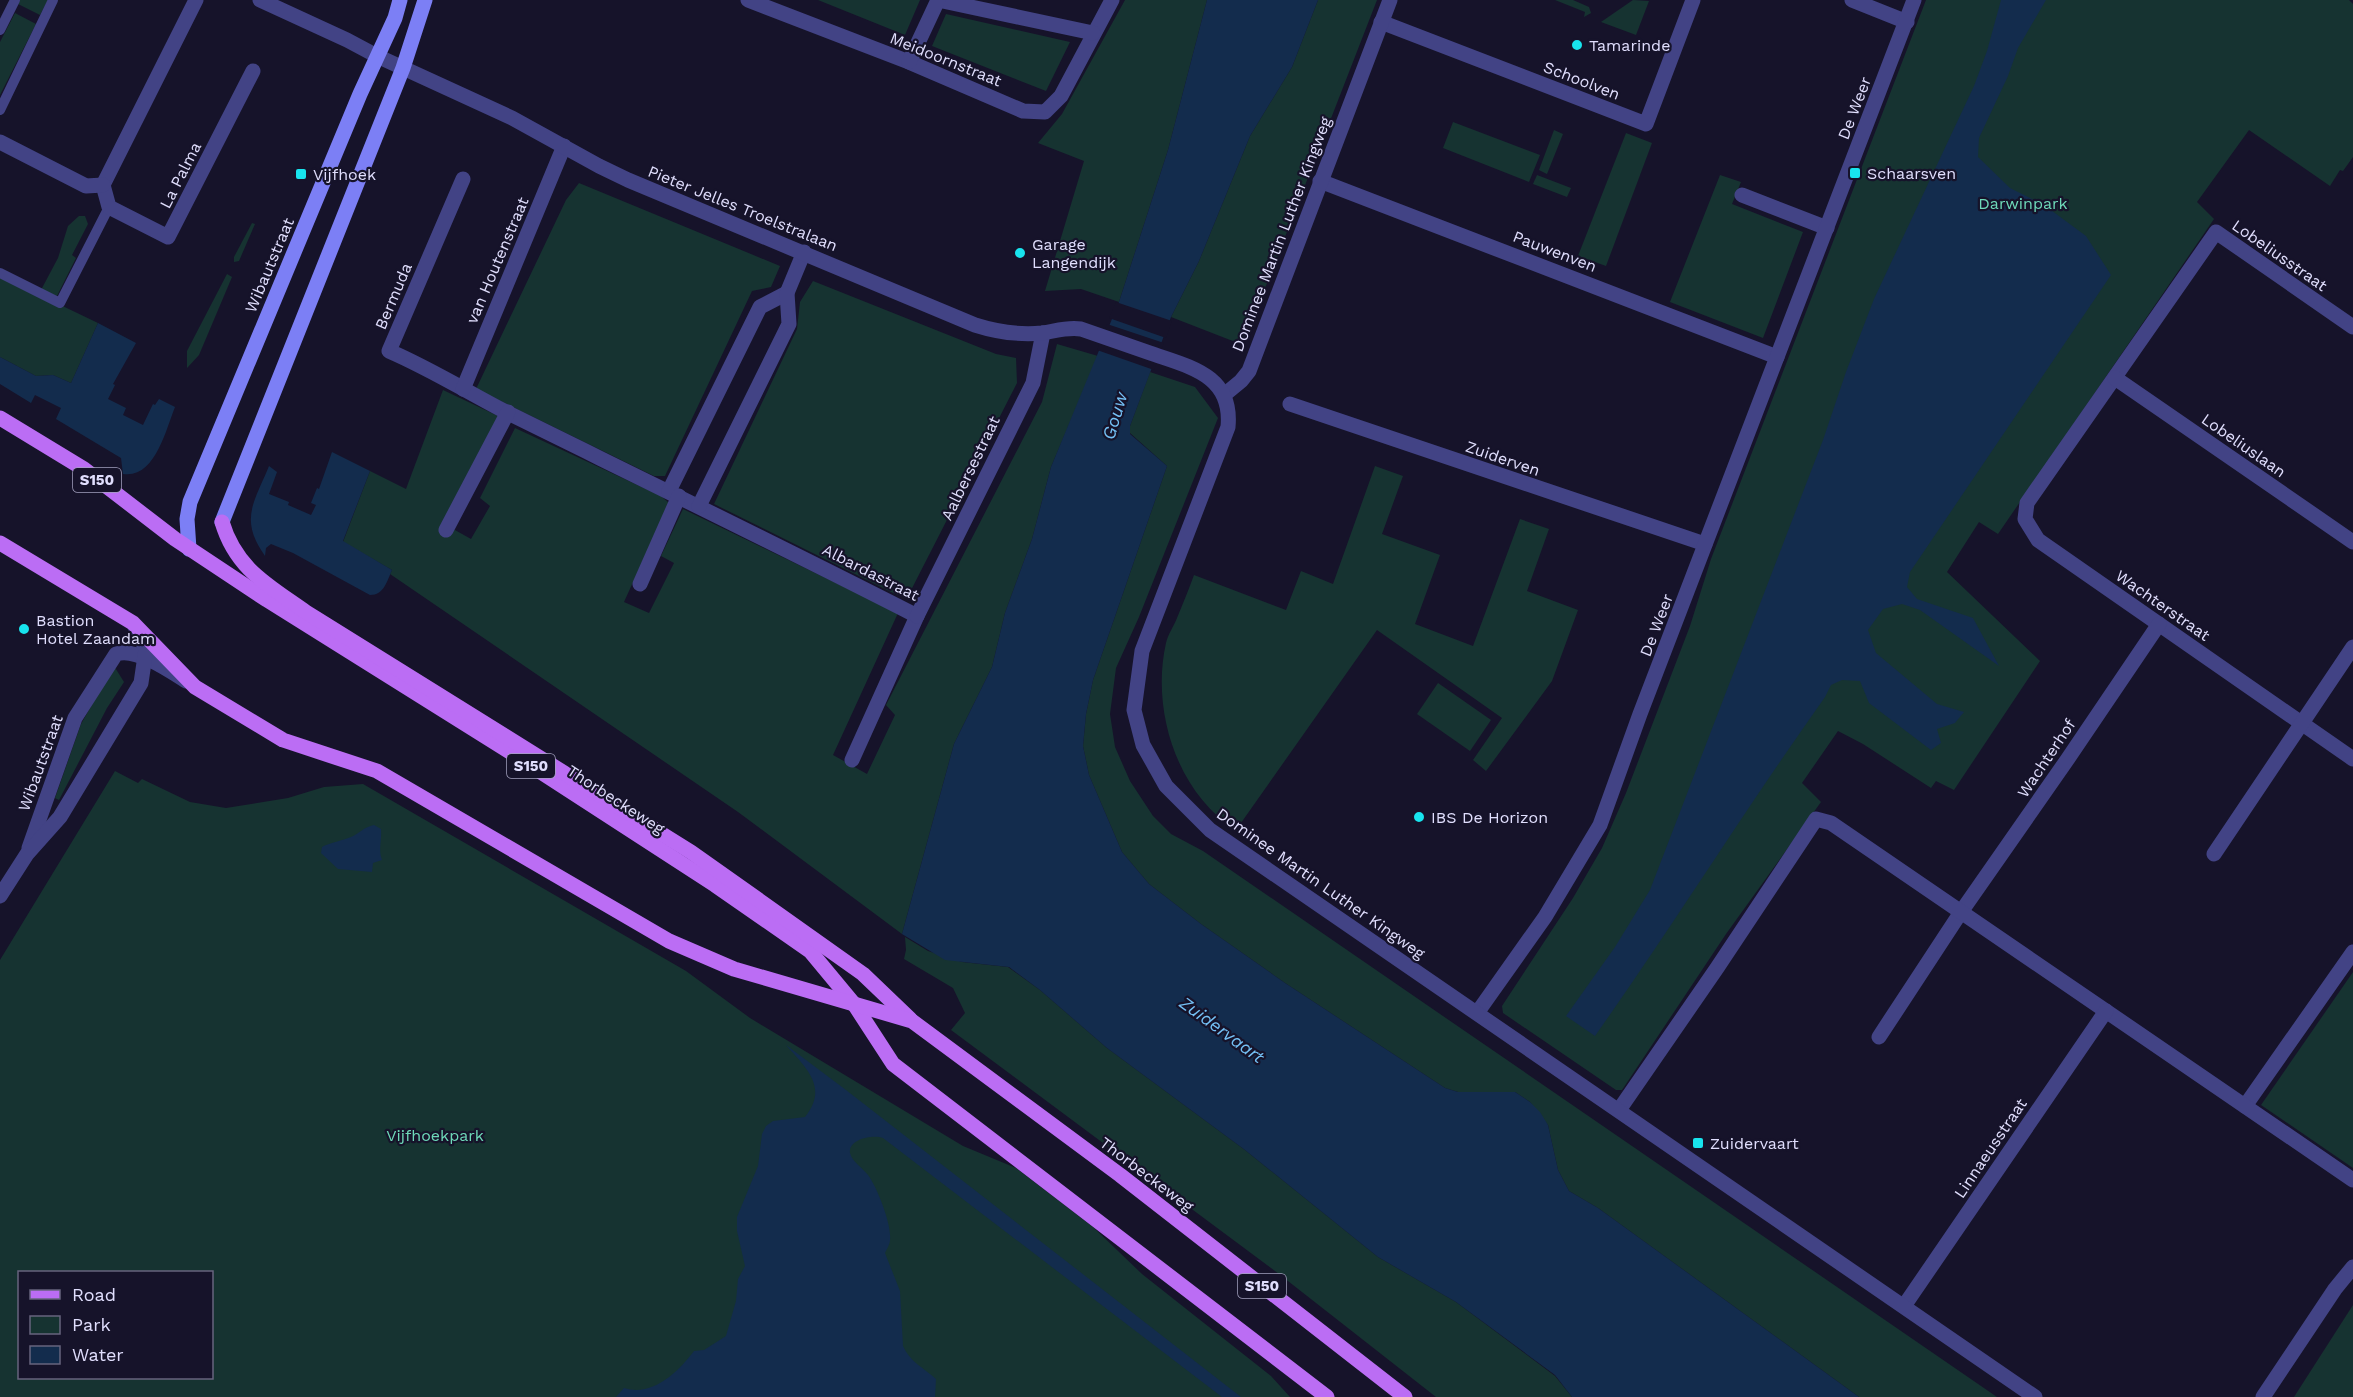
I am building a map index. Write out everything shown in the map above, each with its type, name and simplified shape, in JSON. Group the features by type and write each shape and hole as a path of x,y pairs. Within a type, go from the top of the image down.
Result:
{"main road":[{"name":"Wibautstraat","path":"189,549 187,519 190,502 395,18 400,0"},
{"path":"403,68 424,0"},
{"name":"S150","path":"403,68 222,522 227,538 238,557 253,575 306,612 691,852 863,974 912,1021"},
{"name":"S150","path":"0,418 84,469 140,514 189,549"},
{"name":"S150","path":"0,543 133,623 195,687"},
{"name":"Thorbeckeweg","path":"189,549 513,754 715,885 810,951 854,1004 893,1064 1327,1397"},
{"name":"Thorbeckeweg","path":"195,687 283,740 378,771 669,941 734,969 912,1021 1120,1175 1405,1397"},
{"path":"1298,1375 1310,1397"}],"street":[{"path":"0,30 15,0"},
{"path":"0,110 53,0"},
{"path":"0,273 60,303 109,207 103,185 196,0"},
{"name":"Pieter Jelles Troelstralaan","path":"260,0 512,118 628,180 985,328 999,332 1043,333 1070,327 1081,329 1188,366 1206,375 1224,395"},
{"name":"Meidoornstraat","path":"748,0 768,4 1023,111 1045,112 1061,96 1112,0"},
{"path":"909,62 938,0 1093,33"},
{"name":"Dominee Martin Luther Kingweg","path":"1390,0 1249,371 1224,395 1228,405 1228,427 1142,651 1134,710 1143,745 1166,786 1210,830 1477,1013"},
{"name":"Schoolven","path":"1381,22 1646,124 1693,0"},
{"path":"1852,0 1907,22"},
{"name":"De Weer","path":"1477,1013 1545,917 1600,825 1705,544 1914,0"},
{"name":"La Palma","path":"109,207 168,237 253,71"},
{"path":"0,142 86,186 103,185"},
{"name":"van Houtenstraat","path":"464,389 564,146"},
{"name":"Bermuda","path":"463,179 389,351 424,366 464,389"},
{"name":"Pauwenven","path":"1320,181 1777,357"},
{"path":"1742,195 1827,228"},
{"name":"Lobeliusstraat","path":"2115,378 2216,232 2353,327"},
{"path":"464,389 699,506 789,324 787,293 804,252"},
{"path":"640,584 674,493 760,307 787,293"},
{"name":"Aalbersestraat","path":"917,616 1033,383 1043,333"},
{"name":"Wachterstraat","path":"2115,378 2027,503 2025,519 2038,540 2353,759"},
{"name":"Lobeliuslaan","path":"2115,378 2353,542"},
{"name":"Zuiderven","path":"1290,404 1705,544"},
{"path":"446,530 508,412"},
{"name":"Albardastraat","path":"699,506 917,616 852,760"},
{"path":"133,623 146,649 146,659"},
{"name":"Wachterhof","path":"1961,912 2158,624"},
{"path":"2214,854 2353,647"},
{"name":"Wibautstraat","path":"27,854 75,718 116,654 126,652 146,659 195,687"},
{"name":"Wibautstraat","path":"0,895 27,854 60,817 141,683 146,659"},
{"path":"1619,1110 1718,968 1816,819 1831,823 2353,1180"},
{"path":"1879,1037 1961,912"},
{"path":"2245,1106 2353,952"},
{"name":"Linnaeusstraat","path":"1904,1306 2106,1011"},
{"path":"1477,1013 2035,1397"},
{"path":"2263,1397 2335,1289 2353,1267"}],"green space":[{"path":"20,0 48,0 40,15 18,4"},
{"path":"818,0 920,0 905,35"},
{"path":"1125,0 1207,0 1168,150 1119,302 1081,289 1045,291 1084,161 1038,143 1062,114"},
{"path":"1318,0 1377,0 1243,345 1171,317 1199,261 1250,136 1292,67"},
{"path":"1555,0 1573,0 1589,7 1591,13 1584,17 1585,12"},
{"path":"1633,0 1649,1 1636,35 1601,22"},
{"name":"Darwinpark","path":"1926,0 2349,0 2353,4 2353,157 2343,171 2340,170 2330,186 2249,130 2197,202 2214,219 1998,534 1979,522 1947,572 2040,661 1954,790 1936,781 1931,788 1863,744 1838,731 1802,783 1821,802 1726,934 1622,1090 1616,1090 1503,1013 1502,1006 1573,898 1602,848 1626,793 1690,626 1711,559"},
{"path":"15,13 36,24 0,95 0,42"},
{"path":"946,14 1070,42 1046,91 932,46"},
{"path":"1453,122 1540,155 1529,182 1443,148"},
{"path":"1554,130 1563,134 1547,174 1539,170"},
{"path":"1626,133 1652,143 1606,266 1578,256"},
{"path":"1537,175 1571,188 1567,197 1533,184"},
{"path":"1720,175 1741,182 1732,204 1803,232 1763,338 1670,302"},
{"path":"579,183 780,266 771,287 752,291 665,476 654,476 476,389 566,200"},
{"path":"79,216 85,216 88,224 72,255 76,258 57,296 41,290 58,258 68,226"},
{"path":"252,223 255,224 239,261 234,262 234,257"},
{"path":"227,274 232,277 199,355 187,368 187,351"},
{"path":"0,276 98,323 71,383 53,375 36,376 0,357"},
{"path":"813,281 996,354 1016,358 1017,383 907,598 714,504 797,329 800,302"},
{"path":"1057,344 1098,356 1051,467 1032,539 1005,613 992,667 954,744 902,934 738,812 390,574 392,570 343,542 370,471 406,489 443,390 498,416 446,525 471,539 490,506 480,498 515,428 661,496 669,503 624,602 649,613 674,563 661,556 683,509 898,613 833,755 867,774 895,715 886,705 1042,402"},
{"path":"1150,372 1195,387 1218,418 1139,617 1116,668 1110,714 1115,747 1130,781 1153,816 1171,834 1203,851 1997,1397 1859,1397 1598,1208 1569,1191 1558,1170 1548,1125 1530,1102 1515,1092 1458,1092 1445,1088 1285,983 1201,924 1149,884 1122,852 1089,775 1083,746 1086,714 1093,680 1167,466 1130,433 1130,426"},
{"path":"1375,466 1403,476 1382,534 1440,555 1415,624 1473,646 1520,519 1549,529 1527,591 1578,610 1552,681 1486,771 1473,760 1502,718 1377,630 1236,830 1215,814 1198,794 1184,772 1173,747 1162,695 1162,668 1168,636 1194,575 1286,610 1301,571 1333,584"},
{"path":"114,666 124,682 107,708 59,800 55,798 81,724"},
{"path":"1438,683 1491,720 1470,751 1417,714"},
{"name":"Vijfhoekpark","path":"115,771 138,783 142,779 190,802 226,808 288,798 324,787 363,784 686,971 750,1018 963,1146 1016,1168 1093,1227 1142,1274 1271,1376 1290,1397 0,1397 0,960"},
{"path":"905,937 928,951 962,962 1008,967 1040,990 1107,1048 1245,1150 1378,1257 1456,1302 1555,1376 1572,1397 1436,1397 1279,1274 951,1030 965,1013 953,988 904,959"},
{"path":"2353,972 2353,1168 2261,1105"},
{"path":"2353,1305 2353,1397 2294,1397"}],"water":[{"name":"Gouw","path":"1207,0 1318,0 1292,67 1250,136 1199,261 1171,317 1130,426 1130,434 1167,466 1093,680 1086,714 1083,746 1089,775 1122,852 1149,884 1201,924 1285,983 1445,1088 1458,1092 1515,1092 1530,1102 1548,1125 1558,1170 1569,1191 1598,1208 1859,1397 1572,1397 1555,1375 1456,1302 1378,1257 1245,1150 1107,1048 1040,990 1009,967 945,960 902,934 954,744 992,667 1005,613 1032,539 1051,467 1119,302 1168,150"},
{"path":"2001,0 2046,0 2018,48 2008,76 1979,138 1978,157 2010,188 2044,205 2086,236 2111,275 1910,572 1907,587 1917,599 1973,618 1999,666 1920,610 1902,604 1883,609 1868,630 1876,653 1937,704 1964,712 1955,723 1937,729 1941,743 1931,750 1869,703 1860,681 1842,680 1831,685 1595,1036 1566,1016 1615,947 1650,890 1823,440 1874,299 1974,86 1987,51"},
{"path":"98,323 136,343 113,384 115,385 108,399 126,408 123,415 143,425 153,404 155,405 159,399 175,407 158,451 143,469 134,473 123,474 121,458 56,419 61,408 35,395 31,403 0,384 0,357 36,376 53,375 71,383"},
{"path":"332,452 370,471 343,541 392,570 379,593 370,595 293,553 271,544 266,548 265,556 253,532 251,521 254,501 269,466 277,472 269,494 311,515 316,505 311,503 317,488 319,489"},
{"path":"374,825 381,829 382,860 373,863 372,872 338,869 321,853 322,847 351,837"},
{"path":"786,1045 1241,1397 1222,1397 883,1138 873,1137 857,1141 850,1148 850,1153 872,1181 883,1206 890,1233 890,1243 885,1253 900,1291 903,1346 913,1360 936,1379 935,1397 616,1397 624,1388 635,1390 655,1386 680,1367 694,1351 704,1350 726,1336 736,1301 738,1279 745,1266 737,1231 737,1217 758,1166 762,1134 766,1126 773,1121 805,1117 815,1096 812,1078"}],"pier":[{"path":"1116,302 1172,321 1166,338 1109,318"},
{"path":"1107,324 1164,343 1154,370 1097,350"}],"place":[{"name":"Tamarinde","path":"1577,45"},
{"name":"Schaarsven","path":"1855,173"},
{"name":"Vijfhoek","path":"301,174"},
{"name":"Garage Langendijk","path":"1020,253"},
{"name":"Bastion Hotel Zaandam","path":"24,629"},
{"name":"IBS De Horizon","path":"1419,817"},
{"name":"Zuidervaart","path":"1698,1143"}]}
